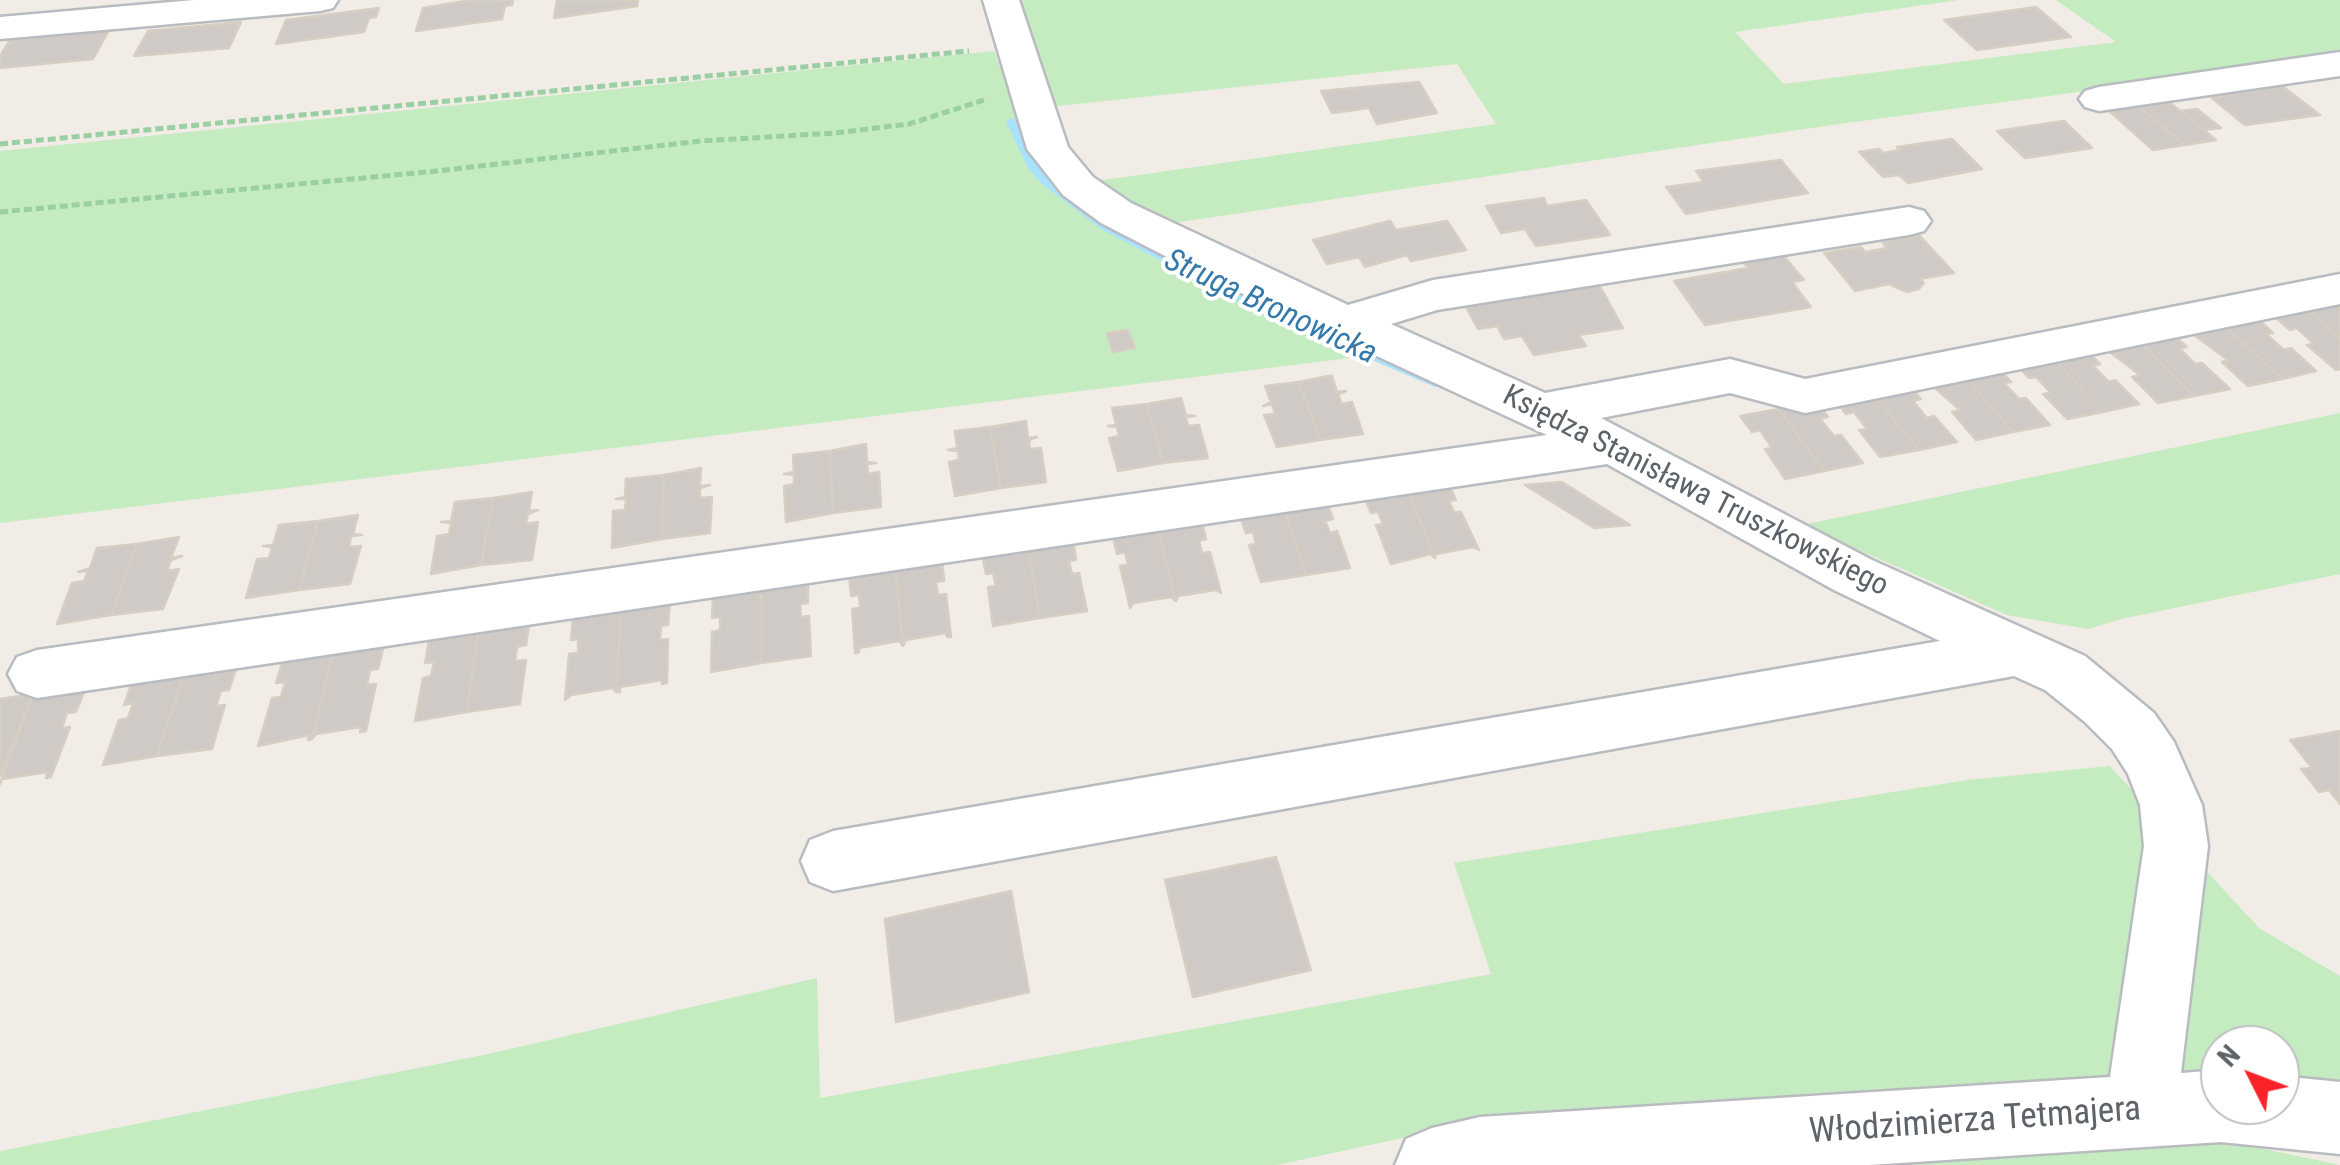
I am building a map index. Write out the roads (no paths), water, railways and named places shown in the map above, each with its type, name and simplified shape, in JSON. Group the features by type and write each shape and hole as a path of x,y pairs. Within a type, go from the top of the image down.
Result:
{"street":[{"path":"0,28 320,0"},
{"name":"Księdza Stanisława Truszkowskiego","path":"1001,0 1048,150 1078,186 1116,213 1216,264 1614,444 1782,539 2064,674 2120,717 2152,761 2171,805 2176,846 2141,1111"},
{"path":"2098,99 2340,64"},
{"path":"1347,322 1433,295 1909,221"},
{"path":"1543,412 1730,376 1805,396 2340,290"},
{"path":"37,674 1614,444"},
{"path":"833,861 2020,651"},
{"name":"Włodzimierza Tetmajera","path":"1432,1165 1480,1154 2222,1106 2340,1118"}],"waterway":[{"name":"Struga Bronowicka","path":"1011,121 1032,166 1045,181 1105,226 1257,306 1440,384"}]}
